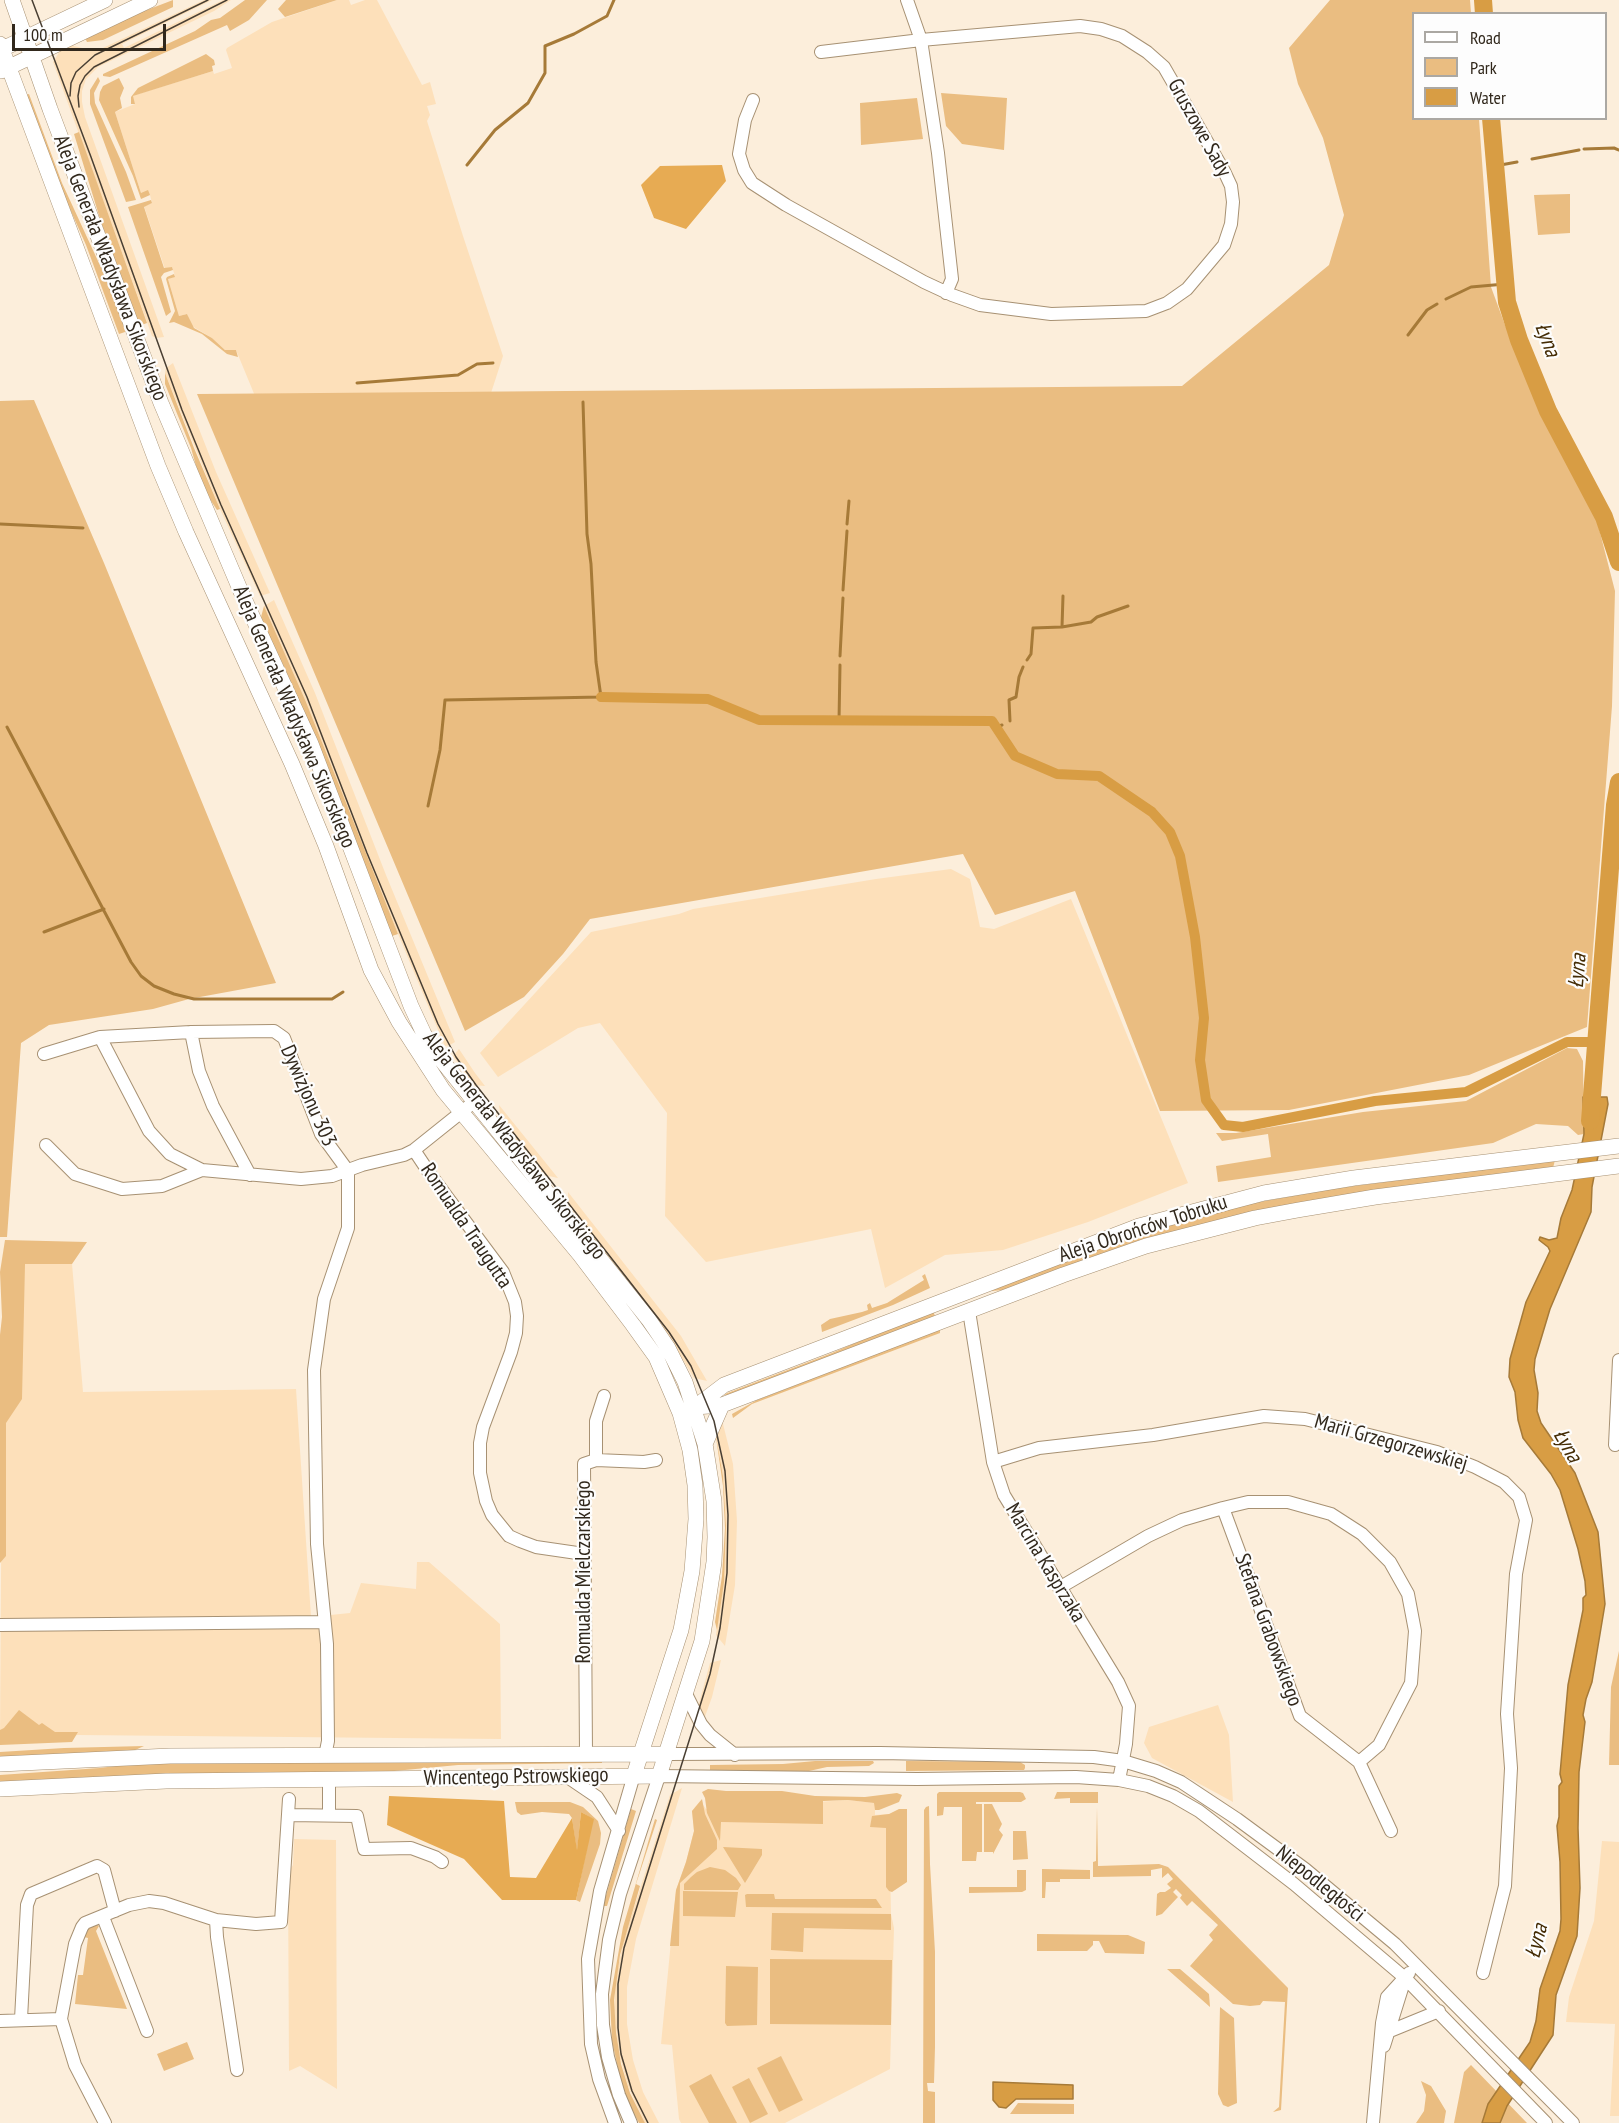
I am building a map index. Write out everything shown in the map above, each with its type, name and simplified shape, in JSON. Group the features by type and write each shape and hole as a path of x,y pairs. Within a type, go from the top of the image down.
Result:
{"main road":[{"name":"Aleja Generała Władysława Sikorskiego","path":"12,0 165,413 242,594 311,744 411,1006 424,1034 474,1102 551,1195 649,1320 681,1371 695,1407 705,1444 714,1502 714,1562 702,1641 659,1776"},
{"path":"1,47 26,38 105,0"},
{"path":"5,69 150,0"},
{"name":"Aleja Generała Władysława Sikorskiego","path":"1,47 5,69 158,466 190,542 292,764 326,846 371,970 399,1022 443,1090 580,1255 656,1357 680,1413 690,1450 695,1485 695,1546 681,1630 634,1776"},
{"name":"Aleja Obrońców Tobruku","path":"680,1413 695,1407 724,1385 1139,1226 1264,1193 1354,1178 1619,1146"},
{"name":"Aleja Obrońców Tobruku","path":"695,1407 722,1405 1063,1275 1146,1246 1255,1218 1375,1197 1617,1167"},
{"path":"705,1444 722,1405"},
{"name":"Wincentego Pstrowskiego","path":"0,1764 170,1756 667,1754"},
{"name":"Wincentego Pstrowskiego","path":"0,1789 166,1780 659,1776"}],"street":[{"path":"907,0 921,40 938,153 952,279 946,293"},
{"name":"Gruszowe Sady","path":"753,100 745,120 739,154 744,170 752,183 786,205 946,293 980,305 1051,314 1146,311 1167,303 1187,289 1224,245 1231,224 1233,202 1231,186 1224,171 1164,67 1147,52 1122,36 1101,29 1080,26 921,40 821,52"},
{"name":"Dywizjonu 303","path":"44,1054 100,1037 191,1032 274,1031 284,1038 321,1134 348,1172"},
{"path":"191,1032 199,1071 213,1106 250,1175"},
{"name":"Dywizjonu 303","path":"100,1037 149,1131 170,1154 202,1170 301,1179 332,1176 362,1165 404,1155 441,1129"},
{"path":"460,1113 474,1102"},
{"name":"Aleja Generała Władysława Sikorskiego","path":"441,1129 460,1113"},
{"name":"Dywizjonu 303","path":"46,1145 75,1174 122,1189 162,1186 202,1170"},
{"name":"Romualda Traugutta","path":"414,1150 429,1174 503,1272 515,1302 516,1333 483,1428 480,1443 480,1473 486,1501 492,1515 509,1536 536,1547 584,1554"},
{"path":"325,1756 328,1741 327,1644 317,1544 314,1370 324,1299 348,1228 348,1172"},
{"name":"Marcina Kasprzaka","path":"969,1311 993,1462 1004,1495 1118,1682 1129,1706 1124,1761 1119,1780"},
{"path":"1615,1445 1619,1360"},
{"path":"596,1460 596,1421 604,1396"},
{"name":"Marii Grzegorzewskiej","path":"993,1462 1039,1448 1153,1435 1264,1416 1305,1419 1437,1452 1476,1467 1504,1482 1519,1497 1526,1520 1516,1574 1508,1704 1511,1768 1505,1886 1483,1973"},
{"name":"Romualda Mielczarskiego","path":"586,1753 584,1464 596,1460 644,1462 656,1460"},
{"path":"1059,1588 1148,1536 1182,1520 1223,1508 1248,1502 1288,1502 1331,1514 1362,1533 1390,1562 1408,1594 1415,1631 1411,1683 1379,1745 1359,1762"},
{"name":"Stefana Grabowskiego","path":"1223,1508 1300,1716 1359,1762 1391,1831"},
{"path":"0,1625 324,1622"},
{"path":"686,1692 700,1724 735,1755"},
{"path":"667,1754 880,1753 1094,1757 1124,1761"},
{"path":"1033,1777 1034,1756"},
{"name":"Niepodległości","path":"1124,1761 1181,1782 1237,1819 1305,1869 1395,1944 1573,2123"},
{"path":"566,1776 597,1797 618,1831"},
{"path":"615,2123 599,2079 591,2044 588,1959 600,1891 634,1776"},
{"path":"631,2123 619,2095 608,2057 603,2025 602,1994 609,1940 620,1894 659,1776"},
{"name":"Wincentego Pstrowskiego","path":"659,1776 895,1779 1033,1777 1119,1780"},
{"path":"329,1780 329,1815"},
{"name":"Niepodległości","path":"1119,1780 1148,1786 1173,1796 1199,1811 1321,1906 1405,1978 1546,2123"},
{"path":"105,2123 75,2065 61,2019 78,1935 85,1923 129,1905 149,1901 164,1903 216,1920 256,1924 280,1922 289,1799"},
{"path":"289,1815 357,1816 364,1849 411,1848 442,1862"},
{"path":"21,2019 27,1905 32,1894 97,1866 104,1870 115,1911"},
{"path":"103,1917 147,2031"},
{"path":"216,1920 237,2070"},
{"path":"1373,2123 1382,2023 1387,1997 1415,1966"},
{"path":"1380,2056 1390,2031 1405,1978"},
{"path":"1390,2031 1439,2011"},
{"path":"0,2021 61,2019"}],"shaded area":[{"path":"204,0 212,0 122,44 124,48 223,0 231,0 214,11 98,67 86,79 82,91 85,117 164,337 156,338 152,336 53,62 60,51 69,45 91,50 103,48"},
{"path":"337,0 349,0 351,5 365,0 377,0 422,85 430,82 436,104 427,106 430,115 427,121 503,356 491,393 255,396 236,350 225,350 212,338 192,326 187,314 179,316 168,279 175,276 172,267 165,269 144,206 152,203 150,195 141,193 115,112 135,104 132,96 213,71 214,74 232,68 227,48 272,22"},
{"path":"722,165 726,181 686,229 654,218 641,185 660,166"},
{"path":"173,363 216,472 270,593 260,596 220,509 165,373 166,368"},
{"path":"274,600 315,693 386,875 455,1042 450,1045 445,1046 436,1025 371,869 306,702 264,606"},
{"path":"951,869 970,879 980,927 994,929 1071,899 1188,1183 1088,1222 1003,1250 945,1255 885,1288 871,1229 706,1262 665,1216 667,1113 600,1023 578,1028 498,1077 480,1053 591,932 693,909"},
{"path":"459,1049 485,1086 473,1085 453,1056"},
{"path":"499,1105 558,1178 544,1175 501,1120"},
{"path":"568,1192 681,1336 707,1381 694,1378 665,1330 568,1206"},
{"path":"14,1256 72,1264 83,1392 296,1389 311,1617 350,1613 361,1583 416,1589 417,1562 429,1562 500,1624 501,1739 78,1735 0,1742 2,1414"},
{"path":"722,1420 733,1464 737,1521 735,1585 725,1646 716,1635 725,1559 726,1526 723,1476 715,1433"},
{"path":"721,1660 703,1722 698,1707 710,1663"},
{"path":"1218,1705 1229,1735 1233,1802 1152,1758 1144,1743 1149,1727"},
{"path":"682,1788 636,1939 627,1987 627,2024 633,2060 643,2092 659,2123 645,2123 628,2086 619,2053 614,2011 615,1982 624,1939 670,1795"},
{"path":"389,1796 504,1801 510,1877 536,1878 572,1818 577,1850 581,1812 594,1819 576,1900 502,1900 464,1859 387,1825"},
{"path":"848,1800 875,1803 875,1815 889,1814 891,1914 894,1928 890,2069 785,2123 681,2123 672,2045 661,2044 676,1890 694,1831 692,1811 700,1801 706,1809"},
{"path":"294,1839 336,1840 337,2089 300,2066 289,2071 288,1873 293,1865"},
{"path":"1602,1841 1619,1842 1619,2116 1610,2116 1615,2024 1566,2022 1569,1997 1594,1921"}],"green space":[{"path":"173,0 173,7 103,40 87,42 85,38 134,15"},
{"path":"245,0 267,0 249,20 230,31 227,25 110,77 103,76 195,31 211,20 220,18"},
{"path":"286,0 337,0 285,17 278,9"},
{"path":"1330,0 1470,0 1471,12 1412,12 1412,120 1479,120 1491,287 1505,325 1595,513 1615,591 1612,706 1587,1027 1469,1075 1289,1110 1160,1111 1075,891 995,915 963,854 590,919 563,954 524,997 465,1031 197,394 1182,386 1329,265 1344,215 1323,138 1298,84 1289,48"},
{"path":"206,54 214,60 213,71 133,96 135,104 131,104 131,97 138,88"},
{"path":"98,77 100,81 94,93 95,103 136,200 126,202 90,104 90,90"},
{"path":"119,78 124,88 120,98 122,108 115,112 141,193 148,190 150,195 141,199 99,100 103,86"},
{"path":"941,93 1007,98 1004,150 962,144 946,126"},
{"path":"29,94 62,183 128,331 119,334 86,245 57,180 26,95"},
{"path":"917,98 923,139 861,145 860,103"},
{"path":"79,132 147,323 139,326 105,235 74,134"},
{"path":"1570,194 1570,233 1538,235 1534,195"},
{"path":"151,200 152,203 144,207 164,268 172,267 173,270 164,273 161,277 171,312 166,316 128,207"},
{"path":"174,274 175,277 168,279 179,316 187,314 194,328 212,338 225,350 236,350 238,357 227,354 202,334 174,322 169,323 175,311 166,279"},
{"path":"165,373 220,509 217,510 202,487 191,448 165,384"},
{"path":"34,400 104,563 276,983 189,999 153,1009 49,1025 21,1043 7,1237 0,1237 0,401"},
{"path":"264,606 306,702 398,934 392,936 327,765 261,617"},
{"path":"1567,1048 1577,1049 1583,1061 1584,1134 1578,1135 1568,1126 1536,1124 1493,1143 1218,1182 1216,1166 1271,1157 1268,1134 1222,1141 1216,1133 1236,1133 1363,1112 1466,1101"},
{"path":"1555,1160 1553,1168 1377,1190 1005,1290 990,1291 1087,1252 1157,1228 1243,1205 1331,1189"},
{"path":"5,1240 87,1242 72,1264 25,1264 22,1399 6,1423 6,1556 0,1563 0,1335 2,1317 0,1272"},
{"path":"925,1274 930,1288 822,1332 821,1325 830,1319 868,1310 867,1305 870,1303 872,1308 887,1303 924,1280 922,1276"},
{"path":"933,1309 935,1317 726,1396 725,1394 832,1353"},
{"path":"940,1329 940,1333 752,1404 733,1418 732,1414 757,1400"},
{"path":"716,1437 723,1476 726,1526 724,1582 717,1630 715,1622 722,1576 725,1528 723,1486"},
{"path":"1619,1651 1619,1765 1609,1765 1611,1687"},
{"path":"19,1710 39,1725 42,1723 55,1732 78,1732 72,1742 0,1745 0,1730"},
{"path":"144,1746 133,1751 0,1757 0,1752"},
{"path":"602,1759 602,1763 458,1765 373,1773 0,1783 0,1775 100,1768 145,1762"},
{"path":"873,1761 874,1763 869,1766 827,1767 809,1771 710,1771 710,1765"},
{"path":"906,1761 1020,1762 1025,1765 1025,1768 1024,1770 906,1771"},
{"path":"708,1789 782,1791 815,1796 865,1797 897,1793 902,1795 899,1802 879,1810 875,1810 874,1803 848,1800 823,1801 823,1824 721,1822 720,1841 707,1813 702,1792"},
{"path":"939,1792 1020,1792 1026,1799 1021,1802 976,1802 976,1804 982,1804 982,1852 977,1852 976,1861 962,1861 962,1807 944,1807 943,1815 937,1816 937,1794"},
{"path":"1057,1792 1098,1792 1098,1803 1070,1803 1070,1798 1054,1799"},
{"path":"702,1799 705,1814 717,1840 717,1849 680,1883 679,1946 670,1946 676,1890 694,1831 692,1811"},
{"path":"515,1802 570,1802 583,1807 598,1821 601,1833 600,1844 580,1902 576,1900 593,1819 581,1812 577,1853 572,1818 569,1814 542,1812 521,1815 517,1812"},
{"path":"984,1804 992,1804 1002,1824 999,1830 1003,1835 993,1854 993,1852 984,1852"},
{"path":"929,1806 935,1952 935,2047 934,2083 927,2083 928,2091 935,2092 935,2123 923,2123 924,1810"},
{"path":"1097,1807 1098,1866 1159,1864 1168,1867 1288,1988 1281,2110 1273,2112 1279,2107 1285,2002 1263,2001 1260,2005 1250,2006 1233,2004 1190,1966 1213,1940 1209,1935 1218,1925 1192,1901 1187,1906 1176,1889 1173,1892 1178,1897 1162,1914 1156,1916 1157,1894 1171,1888 1167,1884 1173,1879 1168,1873 1162,1878 1162,1868 1151,1870 1151,1876 1093,1877 1093,1862 1096,1861"},
{"path":"631,1809 636,1811 607,1906 603,1906"},
{"path":"899,1809 907,1809 907,1882 892,1892 886,1887 886,1828 870,1827 872,1816 889,1814"},
{"path":"655,1819 657,1820 636,1884 640,1886 620,1955 614,2000 621,2064 630,2093 645,2123 639,2123 627,2100 619,2073 612,2041 610,2000 623,1927"},
{"path":"1013,1831 1026,1831 1028,1859 1013,1860"},
{"path":"723,1847 762,1849 762,1855 745,1883"},
{"path":"710,1867 725,1870 736,1878 741,1885 738,1890 684,1890 684,1884 691,1877"},
{"path":"1042,1869 1090,1870 1090,1879 1060,1879 1060,1882 1046,1882 1045,1898 1042,1898"},
{"path":"1017,1870 1026,1870 1026,1890 1022,1892 969,1893 969,1887 1017,1887"},
{"path":"683,1891 738,1892 735,1917 683,1916"},
{"path":"774,1894 775,1899 876,1899 882,1908 746,1907 745,1895"},
{"path":"772,1913 891,1914 891,1930 804,1928 803,1952 771,1950"},
{"path":"96,1924 99,1926 96,1931 127,2009 75,2004 78,1975 83,1975 88,1938 84,1937 85,1930"},
{"path":"1037,1934 1128,1935 1145,1942 1144,1954 1105,1953 1099,1941 1093,1941 1093,1945 1087,1951 1037,1951"},
{"path":"770,1959 892,1960 891,2025 770,2024"},
{"path":"726,1966 758,1967 757,2025 727,2026 725,2023"},
{"path":"1167,1969 1180,1969 1209,1994 1210,2007"},
{"path":"1220,2007 1234,2018 1237,2103 1228,2107 1223,2105 1218,2094"},
{"path":"187,2042 194,2059 164,2071 157,2054"},
{"path":"781,2056 803,2100 779,2112 757,2068"},
{"path":"1471,2065 1527,2123 1454,2123 1464,2072"},
{"path":"711,2074 737,2123 709,2123 689,2086"},
{"path":"749,2078 768,2114 750,2123 732,2087"},
{"path":"1421,2081 1431,2086 1446,2111 1444,2123 1416,2123 1424,2111 1426,2095"},
{"path":"1018,2103 1074,2104 1074,2114 1010,2114"}],"water":[{"path":"1583,1097 1607,1097 1608,1104 1592,1187 1591,1212 1550,1309 1535,1359 1534,1370 1538,1393 1537,1411 1541,1423 1575,1473 1598,1532 1605,1604 1592,1682 1583,1715 1585,1722 1579,1772 1580,1888 1577,1936 1556,1995 1553,2035 1507,2106 1500,2123 1482,2123 1488,2104 1530,2042 1536,2021 1540,1989 1560,1931 1560,1862 1557,1826 1559,1786 1562,1782 1560,1774 1568,1685 1583,1610 1583,1598 1586,1595 1585,1581 1560,1490 1551,1474 1523,1438 1518,1420 1515,1392 1509,1377 1510,1359 1526,1302 1550,1251 1539,1240 1540,1237 1549,1240 1557,1238 1561,1218 1572,1190 1584,1134"},
{"path":"993,2082 1073,2085 1073,2099 1016,2099 1006,2108 999,2107 993,2100"}],"waterway":[{"path":"467,165 495,130 528,103 545,73 545,46 574,34 607,16 614,0"},
{"name":"Łyna","path":"1483,0 1484,12"},
{"name":"Łyna","path":"1491,120 1507,302 1519,340 1548,411 1604,517 1619,562"},
{"path":"1584,149 1614,148 1619,150"},
{"path":"1532,159 1579,150"},
{"path":"1495,166 1517,162"},
{"path":"1446,299 1471,287 1505,284"},
{"path":"1408,335 1427,310 1437,304"},
{"path":"357,383 458,375 477,364 493,363"},
{"path":"428,806 440,750 445,700 601,697 596,662 591,564 587,534 583,402"},
{"path":"847,524 849,501"},
{"path":"0,524 83,528"},
{"path":"843,590 847,531"},
{"path":"1062,627 1063,596"},
{"path":"840,656 843,598"},
{"path":"1027,660 1031,654 1033,628 1062,627 1091,622 1097,617 1128,606"},
{"path":"839,721 840,665"},
{"path":"1010,721 1009,700 1016,697 1023,667"},
{"path":"601,697 708,699 759,720 992,721 1015,756 1057,774 1099,776 1152,812 1170,832 1180,856 1195,937 1204,1018 1200,1060 1206,1100 1224,1125 1243,1127 1375,1101 1466,1092 1567,1042 1596,1042"},
{"path":"997,727 1002,725"},
{"path":"7,727 131,962 141,976 154,986 194,999 332,999 343,992"},
{"name":"Łyna","path":"1590,1121 1615,805 1619,782"},
{"path":"44,932 104,909"}],"tram line":[{"path":"32,0 182,410 221,505 307,697 367,853 438,1024 456,1057 476,1085 669,1332 691,1366 714,1421 725,1471 728,1515 727,1573 720,1628 710,1674 624,1948 618,1984 618,2028 621,2054 632,2091 648,2123"},
{"path":"70,96 71,83 76,72 95,55 208,0"},
{"path":"79,107 80,85 94,67 227,0"}]}
